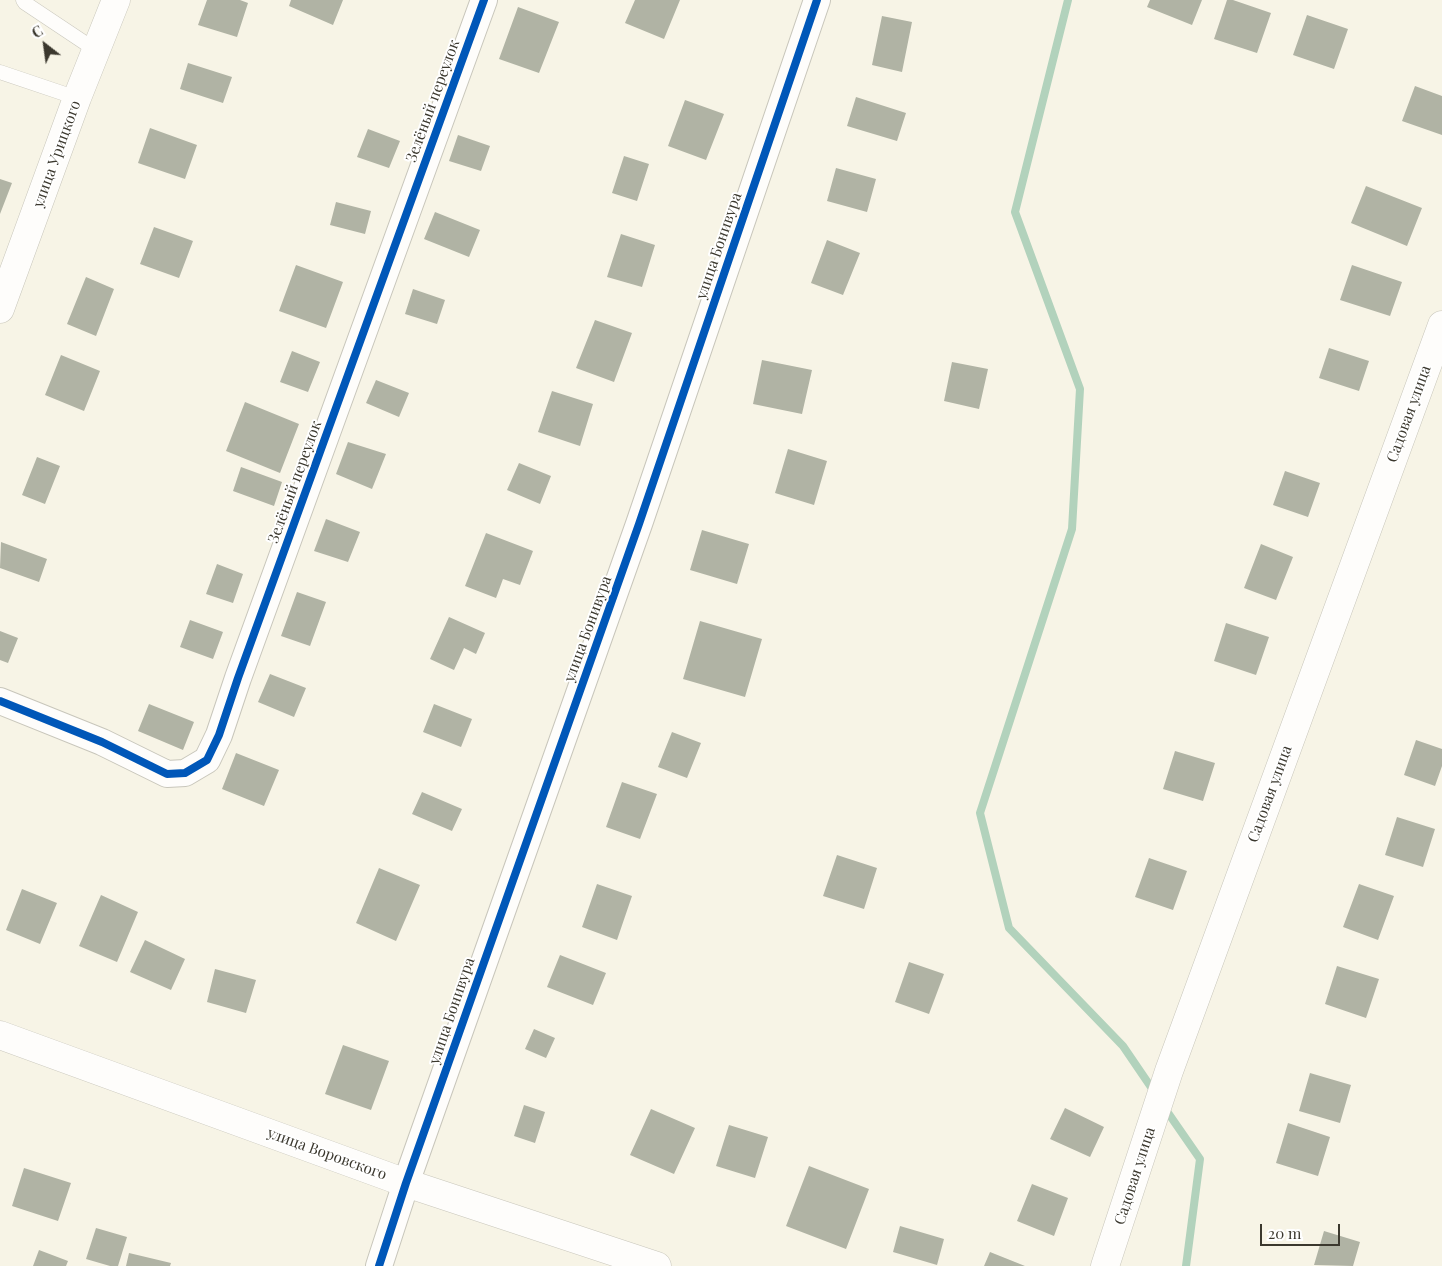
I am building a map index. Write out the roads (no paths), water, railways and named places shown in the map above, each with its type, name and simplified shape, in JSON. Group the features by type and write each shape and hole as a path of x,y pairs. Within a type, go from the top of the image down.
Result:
{"main road":[{"name":"улица Урицкого","path":"0,310 77,98 116,0"},
{"name":"Садовая улица","path":"1105,1266 1153,1119 1440,338"},
{"name":"улица Воровского","path":"0,1035 406,1183 651,1265"}],"street":[{"name":"Зелёный переулок","path":"0,701 102,742 167,774 185,773 207,760 219,735 241,669 484,0"},
{"name":"улица Бонивура","path":"379,1266 406,1183 640,524 817,0"}],"lane":[{"path":"23,0 97,51"},
{"path":"0,72 77,98"}],"waterway":[{"path":"1068,0 1015,212 1080,389 1072,529 980,813 1009,928 1123,1046 1155,1093"},
{"path":"1164,1107 1200,1159 1186,1266"}]}
